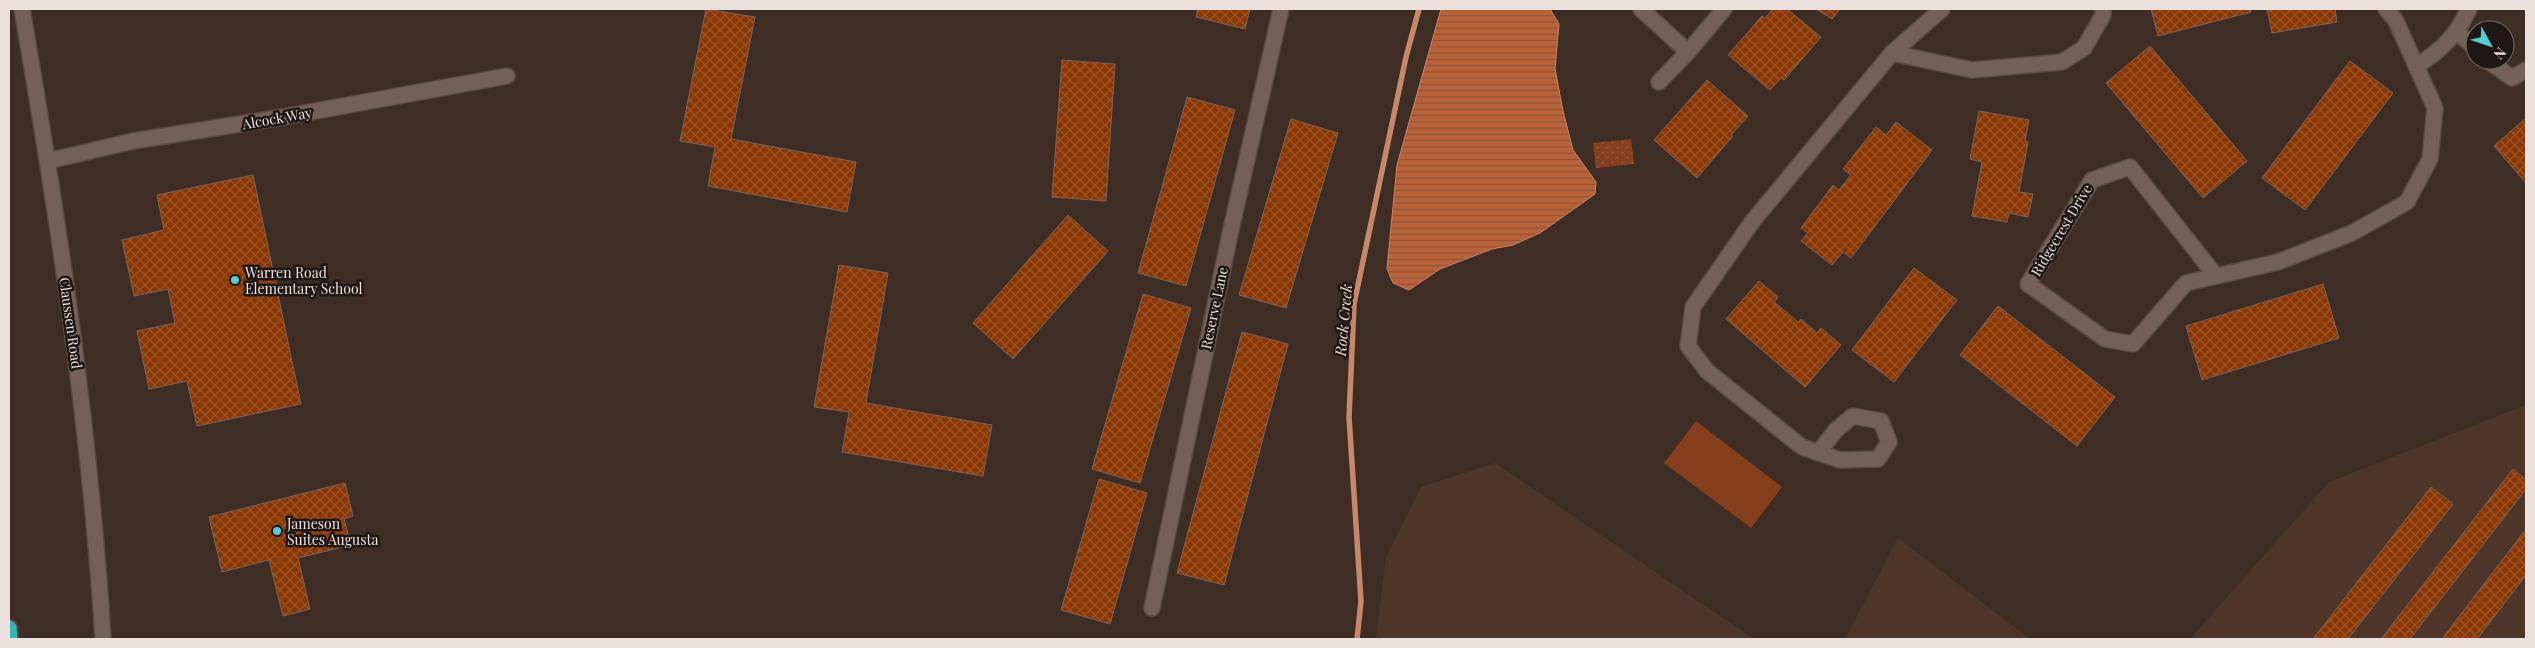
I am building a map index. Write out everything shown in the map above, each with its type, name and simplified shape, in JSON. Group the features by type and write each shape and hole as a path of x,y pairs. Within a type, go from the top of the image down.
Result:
{"highway":[{"path":"9,628 10,639"}],"street":[{"name":"Claussen Road","path":"22,9 48,161 82,400 103,639"},
{"name":"Reserve Lane","path":"1152,608 1230,234 1281,9"},
{"path":"1641,9 1688,52"},
{"path":"1658,82 1688,52 1724,9"},
{"path":"1818,453 1802,447 1707,371 1688,346 1693,308 1752,222 1892,52 1942,9"},
{"path":"1892,52 1972,70 2062,62 2084,48 2103,15 2103,9"},
{"name":"Ridgecrest Drive","path":"2216,276 2130,168 2092,180 2028,284 2105,339 2133,344 2186,283 2278,262 2352,234 2407,202 2430,158 2435,108 2396,21 2386,9"},
{"path":"2416,66 2433,55 2458,32 2469,9"},
{"path":"2458,32 2465,39"},
{"path":"2499,70 2512,78 2526,70"},
{"name":"Alcock Way","path":"48,161 133,141 283,117 507,76"}],"shaded area":[{"path":"1441,9 1550,9 1559,24 1555,69 1563,111 1573,150 1596,182 1595,194 1540,233 1513,245 1492,249 1440,269 1409,290 1393,283 1387,269 1397,165"},
{"path":"1631,139 1634,164 1596,168 1593,143"},
{"path":"2526,405 2526,639 2190,639 2329,482"},
{"path":"1696,421 1782,487 1751,528 1664,463"},
{"path":"1495,463 1754,639 1376,639 1386,557 1421,487"},
{"path":"1898,538 2030,639 1845,639"}],"building":[{"path":"706,9 755,17 731,139 856,162 847,212 708,186 715,147 680,141"},
{"path":"1198,9 1250,9 1245,29 1196,17"},
{"path":"1773,9 1787,9 1821,37 1784,80 1781,78 1770,90 1728,55 1762,16 1765,18"},
{"path":"1816,9 1840,9 1832,19"},
{"path":"2151,9 2250,9 2251,12 2158,36"},
{"path":"2267,9 2335,9 2337,22 2272,33"},
{"path":"2150,46 2247,161 2203,198 2106,83"},
{"path":"1062,60 1115,64 1106,201 1052,197"},
{"path":"2350,61 2393,93 2305,210 2262,178"},
{"path":"1707,80 1748,116 1697,178 1654,140"},
{"path":"1187,97 1235,110 1186,286 1138,273"},
{"path":"1979,111 2029,120 2025,141 2028,142 2019,192 2033,194 2028,217 2009,213 2007,222 1972,216 1982,162 1970,159"},
{"path":"2526,118 2526,183 2494,146"},
{"path":"1291,119 1338,133 1286,308 1239,295"},
{"path":"1896,122 1932,150 1851,258 1843,252 1832,265 1801,241 1808,233 1801,228 1833,185 1839,190 1851,175 1843,169 1876,127 1886,135"},
{"path":"253,175 301,404 197,426 187,381 149,389 137,331 175,323 168,289 134,296 122,240 164,230 157,195"},
{"path":"1068,215 1108,251 1013,359 973,323"},
{"path":"839,265 888,273 866,403 992,425 983,476 842,452 849,412 814,407"},
{"path":"1914,268 1957,300 1894,382 1852,350"},
{"path":"1759,281 1778,297 1774,302 1798,322 1801,319 1817,333 1821,328 1841,345 1805,387 1726,319"},
{"path":"2323,284 2339,338 2202,380 2186,326"},
{"path":"1143,294 1191,308 1140,483 1092,469"},
{"path":"1998,306 2115,397 2077,446 1960,355"},
{"path":"1242,332 1288,344 1224,585 1177,573"},
{"path":"2513,469 2526,480 2526,489 2410,639 2381,639"},
{"path":"1099,479 1147,493 1110,624 1061,610"},
{"path":"345,483 353,516 344,519 351,545 298,558 310,609 283,616 269,560 222,572 209,517"},
{"path":"2431,487 2453,504 2348,639 2313,639"},
{"path":"2526,529 2526,575 2477,639 2442,639"}],"waterway":[{"name":"Rock Creek","path":"1357,639 1361,601 1349,417 1354,304 1406,57 1419,9"}],"place":[{"name":"Warren Road Elementary School","path":"235,280"},
{"name":"Jameson Suites Augusta","path":"277,531"}]}
